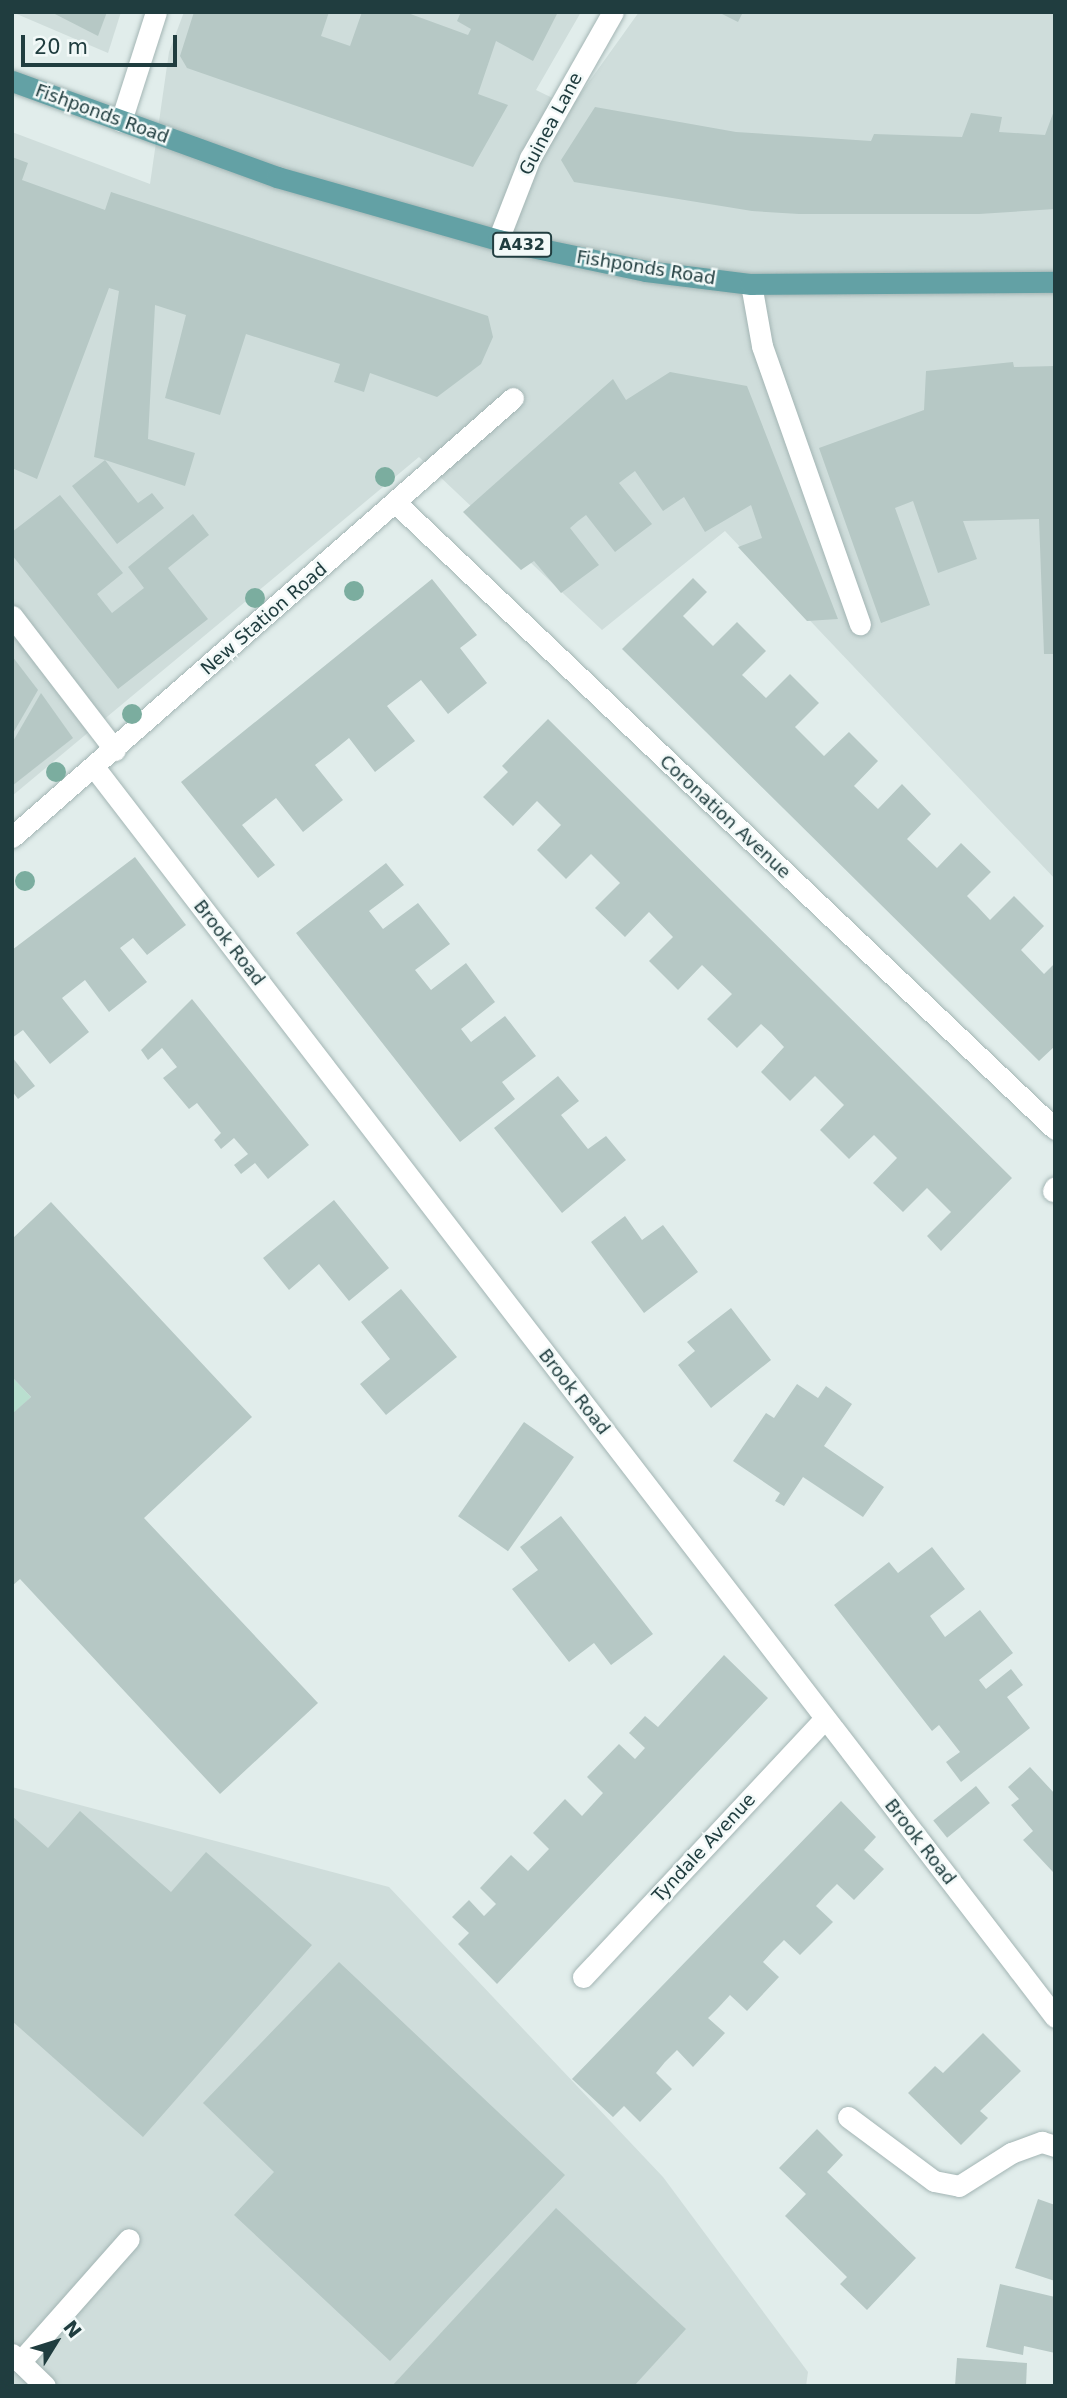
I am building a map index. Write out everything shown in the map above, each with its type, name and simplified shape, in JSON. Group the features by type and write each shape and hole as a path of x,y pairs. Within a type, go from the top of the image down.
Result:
{"main road":[{"name":"Fishponds Road","path":"12,81 277,177 498,240 646,271 751,284 1055,282"}],"street":[{"path":"121,121 156,12"},
{"name":"Guinea Lane","path":"498,240 530,158 613,12"},
{"path":"751,284 762,346 860,624"},
{"name":"New Station Road","path":"12,837 513,398"},
{"name":"Coronation Avenue","path":"396,503 1055,1129"},
{"path":"12,616 114,750"},
{"name":"Brook Road","path":"94,767 1055,2017"},
{"name":"Tyndale Avenue","path":"583,1978 825,1718"},
{"path":"848,2117 934,2181 959,2186 1011,2153 1042,2142 1055,2146"},
{"path":"46,2386 16,2358 130,2239"}],"shaded area":[{"path":"12,12 121,12 108,53"},
{"path":"184,12 581,12 536,90 571,107 639,12 1055,12 1055,879 725,531 602,630 419,457 12,796 12,132 150,184 169,52"},
{"path":"12,1787 389,1887 663,2177 808,2372 806,2386 12,2386"}],"green space":[{"path":"12,1377 31,1397 12,1415"}],"building":[{"path":"51,12 107,12 98,36"},
{"path":"194,12 329,12 321,36 350,46 362,12 405,12 468,35 471,29 457,21 461,12 558,12 533,61 496,41 478,94 508,105 473,167 187,68 180,56"},
{"path":"718,12 743,12 738,22"},
{"path":"595,107 736,132 871,141 874,134 962,137 971,113 1002,117 999,132 1045,135 1055,108 1055,209 979,214 799,214 752,211 574,182 561,160"},
{"path":"12,157 28,163 22,180 105,210 111,192 488,316 493,337 481,364 437,397 370,373 364,392 334,382 340,364 246,334 220,415 165,398 186,315 155,305 148,439 195,453 185,486 94,457 119,291 109,288 37,479 12,468"},
{"path":"1013,362 1014,367 1055,366 1055,654 1044,654 1039,519 963,521 977,559 938,573 913,501 895,508 930,605 881,623 819,448 924,410 926,371"},
{"path":"670,372 747,386 838,619 807,621 738,547 762,538 751,505 705,532 684,497 663,511 635,471 619,483 652,524 615,552 586,515 578,521 570,528 599,565 561,593 534,561 521,570 463,512 613,379 626,400"},
{"path":"105,460 138,503 152,493 164,508 117,544 72,486"},
{"path":"60,495 123,573 97,594 112,613 144,588 128,567 193,514 209,535 168,568 208,619 118,689 12,555 12,532"},
{"path":"693,578 707,592 683,616 713,646 737,622 766,651 742,675 766,698 790,674 819,703 795,727 824,756 849,732 878,761 854,786 878,809 902,784 931,814 907,839 937,868 961,843 991,872 967,896 990,920 1014,896 1044,926 1021,950 1044,974 1055,963 1055,1046 1039,1061 622,649"},
{"path":"432,579 477,635 460,648 487,683 448,714 421,680 387,706 415,741 375,772 349,738 315,765 343,800 303,832 276,798 242,825 275,865 258,878 181,782"},
{"path":"12,656 38,690 12,735"},
{"path":"41,693 73,738 12,786 12,743"},
{"path":"548,719 1012,1178 941,1251 927,1236 951,1212 927,1188 903,1212 873,1183 897,1158 874,1135 849,1159 820,1130 844,1105 815,1076 790,1101 761,1072 784,1047 771,1033 761,1024 737,1048 707,1019 732,994 702,965 678,990 649,961 673,937 649,912 625,937 595,908 620,883 591,854 566,879 537,850 561,825 537,801 513,826 483,797 508,772 502,766"},
{"path":"135,857 186,925 147,955 133,938 120,948 147,982 109,1012 85,980 62,998 89,1032 50,1064 23,1030 12,1038 12,950"},
{"path":"386,863 404,885 369,911 383,929 418,903 450,944 415,970 431,990 466,963 495,1002 461,1029 471,1042 505,1016 536,1056 502,1082 515,1099 460,1142 296,933"},
{"path":"192,999 309,1145 268,1179 255,1163 241,1174 234,1165 248,1154 234,1138 221,1149 214,1140 221,1133 197,1103 189,1109 163,1078 177,1067 162,1048 148,1060 141,1050"},
{"path":"12,1057 35,1086 18,1099 12,1091"},
{"path":"558,1076 579,1101 561,1115 588,1149 606,1136 626,1160 562,1213 494,1128"},
{"path":"334,1200 389,1268 349,1301 319,1264 289,1290 263,1258"},
{"path":"51,1202 252,1417 144,1518 318,1703 220,1794 20,1579 12,1586 12,1414 31,1397 12,1377 12,1239"},
{"path":"625,1216 642,1240 663,1225 698,1272 644,1313 591,1242"},
{"path":"401,1289 457,1357 386,1415 360,1384 390,1359 361,1322"},
{"path":"731,1308 771,1360 711,1408 678,1365 695,1351 687,1342"},
{"path":"797,1384 818,1398 826,1386 852,1404 824,1446 884,1487 863,1517 803,1477 784,1506 775,1501 780,1493 733,1461 766,1413 774,1418"},
{"path":"524,1422 574,1457 508,1551 458,1516"},
{"path":"561,1516 653,1634 611,1665 594,1643 569,1662 512,1589 538,1570 520,1547"},
{"path":"932,1547 965,1589 930,1616 945,1637 980,1610 1013,1653 979,1680 986,1689 1011,1669 1023,1685 1007,1697 1030,1728 961,1782 946,1762 960,1752 939,1725 932,1731 834,1605 889,1562 898,1573"},
{"path":"724,1655 768,1698 497,1984 458,1944 469,1933 452,1917 469,1900 484,1916 496,1904 480,1888 511,1855 528,1871 549,1849 533,1833 565,1799 582,1816 603,1793 587,1777 619,1744 635,1759 645,1748 629,1733 645,1716 658,1727"},
{"path":"1030,1767 1055,1794 1053,1872 1023,1840 1033,1831 1011,1805 1019,1799 1008,1787"},
{"path":"976,1786 990,1803 947,1838 933,1821"},
{"path":"841,1801 876,1837 864,1850 884,1869 854,1900 837,1884 826,1895 816,1906 833,1922 800,1955 784,1940 773,1951 763,1962 779,1977 747,2011 730,1995 708,2018 725,2033 693,2067 677,2050 665,2062 656,2073 672,2089 640,2122 624,2106 613,2117 572,2079"},
{"path":"80,1811 171,1892 206,1852 312,1945 143,2137 12,2021 12,1816 48,1848"},
{"path":"339,1962 565,2175 390,2361 234,2215 274,2172 203,2103"},
{"path":"983,2033 1021,2071 980,2111 988,2118 961,2145 908,2093 935,2066 943,2073"},
{"path":"817,2129 843,2155 827,2172 916,2258 867,2310 840,2284 847,2277 785,2216 806,2194 779,2168"},
{"path":"1038,2199 1055,2205 1055,2281 1015,2268"},
{"path":"556,2208 686,2329 634,2386 392,2386"},
{"path":"1000,2284 1055,2297 1055,2353 1024,2346 1023,2355 986,2347"},
{"path":"957,2358 1027,2363 1026,2386 955,2386"}]}
